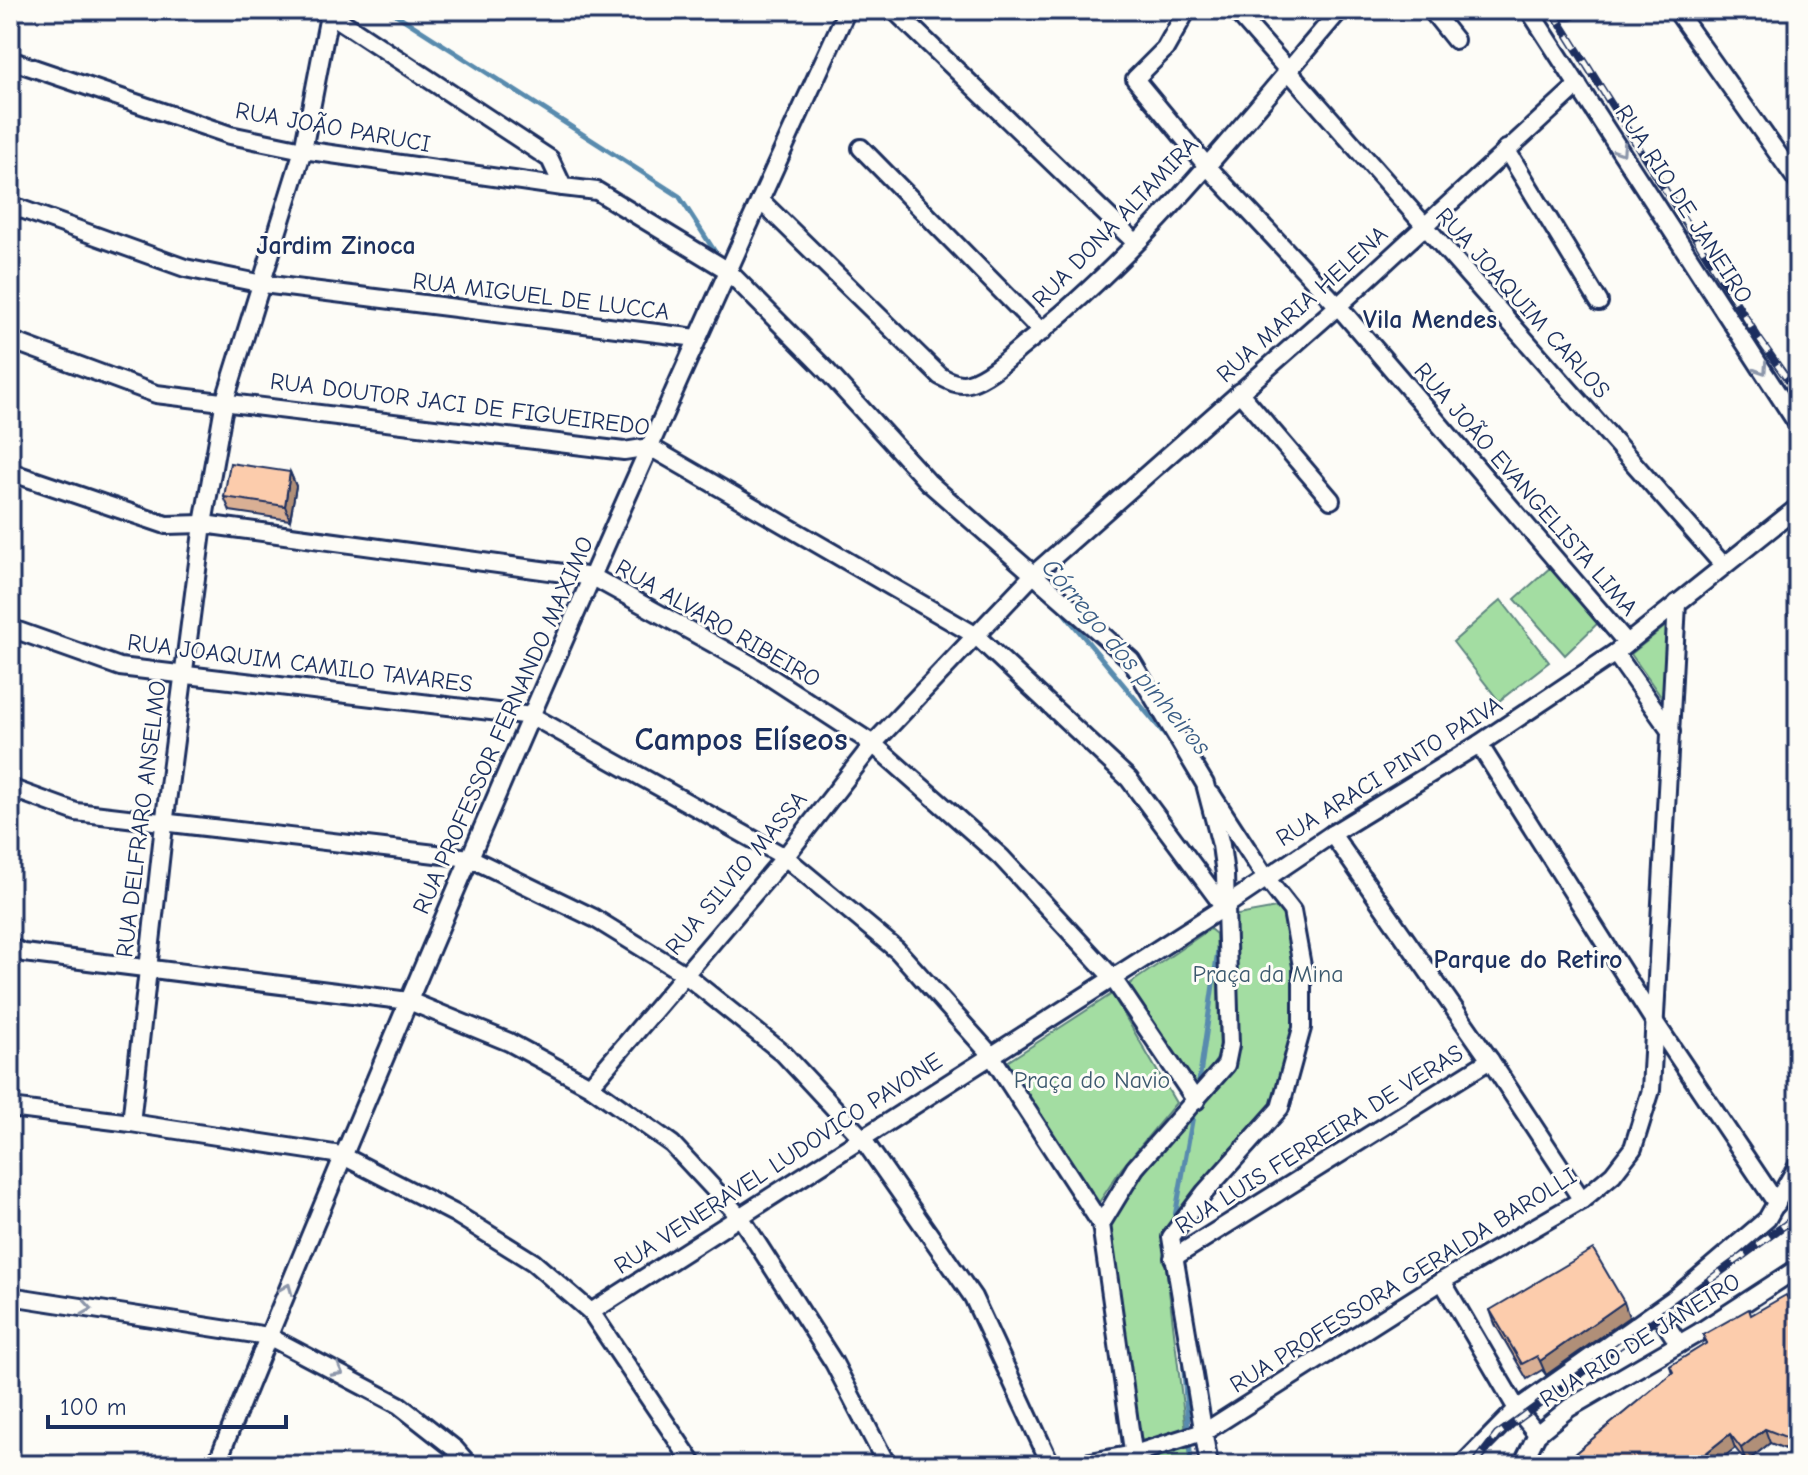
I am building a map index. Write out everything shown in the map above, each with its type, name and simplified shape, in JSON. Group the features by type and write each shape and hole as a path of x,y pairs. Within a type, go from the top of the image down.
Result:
{"street":[{"name":"RUA PROFESSOR FERNANDO MAXIMO","path":"216,1465 341,1155 727,270 847,10"},
{"path":"894,10 1135,242"},
{"name":"RUA JOÃO EVANGELISTA LIMA","path":"1187,10 1165,49 1135,79 1206,165 1338,306 1621,648 1671,732"},
{"name":"RUA JOAQUIM CARLOS","path":"1235,10 1422,227 1724,566"},
{"name":"RUA DONA ALTAMIRA","path":"760,200 940,376 955,384 968,383 984,375 1042,332 1135,242 1340,10"},
{"path":"1431,10 1455,40"},
{"name":"RUA RIO DE JANEIRO","path":"1529,10 1798,425"},
{"path":"1676,10 1798,182"},
{"path":"328,11 550,159 563,187"},
{"name":"RUA DELFRARO ANSELMO","path":"131,1123 146,967 203,524 225,400 303,150 328,11"},
{"name":"RUA JOÃO PARUCI","path":"10,60 230,135 303,150 597,191 727,270 825,369 928,482 1131,660 1205,784"},
{"name":"RUA MARIA HELENA","path":"1054,555 1338,306 1578,85"},
{"path":"861,148 1042,332"},
{"path":"1506,149 1599,302"},
{"name":"RUA MIGUEL DE LUCCA","path":"10,205 185,268 263,284 697,338"},
{"name":"RUA DOUTOR JACI DE FIGUEIREDO","path":"10,340 156,394 624,451 650,447 975,635 1129,779 1224,907"},
{"path":"1239,392 1331,500"},
{"name":"RUA ALVARO RIBEIRO","path":"10,472 166,525 203,524 593,577 750,664 873,744 1001,857 1112,977 1196,1101"},
{"name":"RUA ARACI PINTO PAIVA","path":"991,1055 1224,907 1332,834 1479,744 1621,648 1798,507"},
{"name":"RUA SILVIO MASSA","path":"590,1086 683,973 785,857 873,744 1054,555"},
{"name":"RUA PROFESSORA GERALDA BAROLLI","path":"1074,1465 1134,1460 1206,1431 1442,1281 1582,1200 1613,1174 1640,1132 1651,1090 1677,603"},
{"name":"RUA JOAQUIM CAMILO TAVARES","path":"10,628 120,667 532,716 785,857 897,950 991,1055 1101,1224"},
{"path":"1479,744 1654,1021 1777,1204"},
{"path":"1205,784 1266,878 1292,911 1302,966 1302,1028 1280,1108 1205,1192 1171,1237 1206,1431 1209,1465"},
{"path":"1134,1460 1101,1224 1135,1168 1226,1065 1230,1045 1224,859 1205,784"},
{"path":"10,788 76,812 164,825 470,858 594,918 683,973 783,1053 862,1138 973,1297 1051,1465"},
{"path":"1332,834 1490,1060 1582,1200"},
{"path":"10,947 24,953 409,1001 509,1042 590,1086 672,1144 741,1218 834,1363 887,1465"},
{"name":"RUA VENERAVEL LUDOVICO PAVONE","path":"591,1312 991,1055"},
{"name":"RUA LUIS FERREIRA DE VERAS","path":"1173,1258 1490,1060"},
{"path":"10,1108 341,1155 481,1230 533,1262 591,1312 694,1465"},
{"path":"1462,1465 1517,1409 1657,1311 1767,1219 1798,1165"},
{"name":"RUA RIO DE JANEIRO","path":"1522,1465 1537,1434 1595,1392 1679,1344 1798,1268"},
{"path":"1442,1281 1517,1409 1537,1434"},
{"path":"10,1296 268,1336 399,1405 455,1449 469,1465"},
{"path":"1657,1311 1679,1344"}],"green space":[{"path":"1552,566 1600,621 1565,655 1515,599"},
{"path":"1501,600 1549,662 1499,701 1453,642"},
{"path":"1667,625 1664,701 1631,654"},
{"name":"Praça da Mina","path":"1282,907 1302,970 1302,1028 1273,1104 1162,1233 1190,1465 1143,1465 1108,1225 1171,1134 1223,1079 1232,916"},
{"path":"1210,929 1216,934 1220,1054 1198,1088 1128,985"},
{"name":"Praça do Navio","path":"1112,994 1176,1103 1121,1169 1098,1204 1007,1062"}],"building":[{"path":"230,463 290,472 285,506 224,497"},
{"path":"1593,1249 1624,1302 1540,1361 1537,1356 1522,1364 1490,1310"},
{"path":"1798,1289 1798,1304 1790,1298"},
{"path":"1786,1295 1798,1317 1798,1432 1788,1438 1765,1429 1741,1448 1730,1434 1691,1465 1561,1465 1673,1372 1670,1366 1707,1343 1703,1335 1749,1309 1751,1315"}],"waterway":[{"name":"Córrego dos pinheiros","path":"389,10 679,196 719,258"},
{"name":"Córrego dos pinheiros","path":"1058,606 1172,743"},
{"name":"Córrego dos pinheiros","path":"1212,841 1218,883"},
{"name":"Córrego dos pinheiros","path":"1198,1089 1220,936"},
{"name":"Córrego dos pinheiros","path":"1174,1222 1194,1110"},
{"name":"Córrego dos pinheiros","path":"1183,1359 1191,1465"}],"railway":[{"path":"1552,10 1759,339 1798,394"},
{"path":"1474,1465 1497,1435 1789,1222 1798,1211"}],"district":[{"name":"Jardim Zinoca","path":"336,246"},
{"name":"Vila Mendes","path":"1430,320"},
{"name":"Campos Elíseos","path":"741,739"},
{"name":"Parque do Retiro","path":"1528,960"}]}
